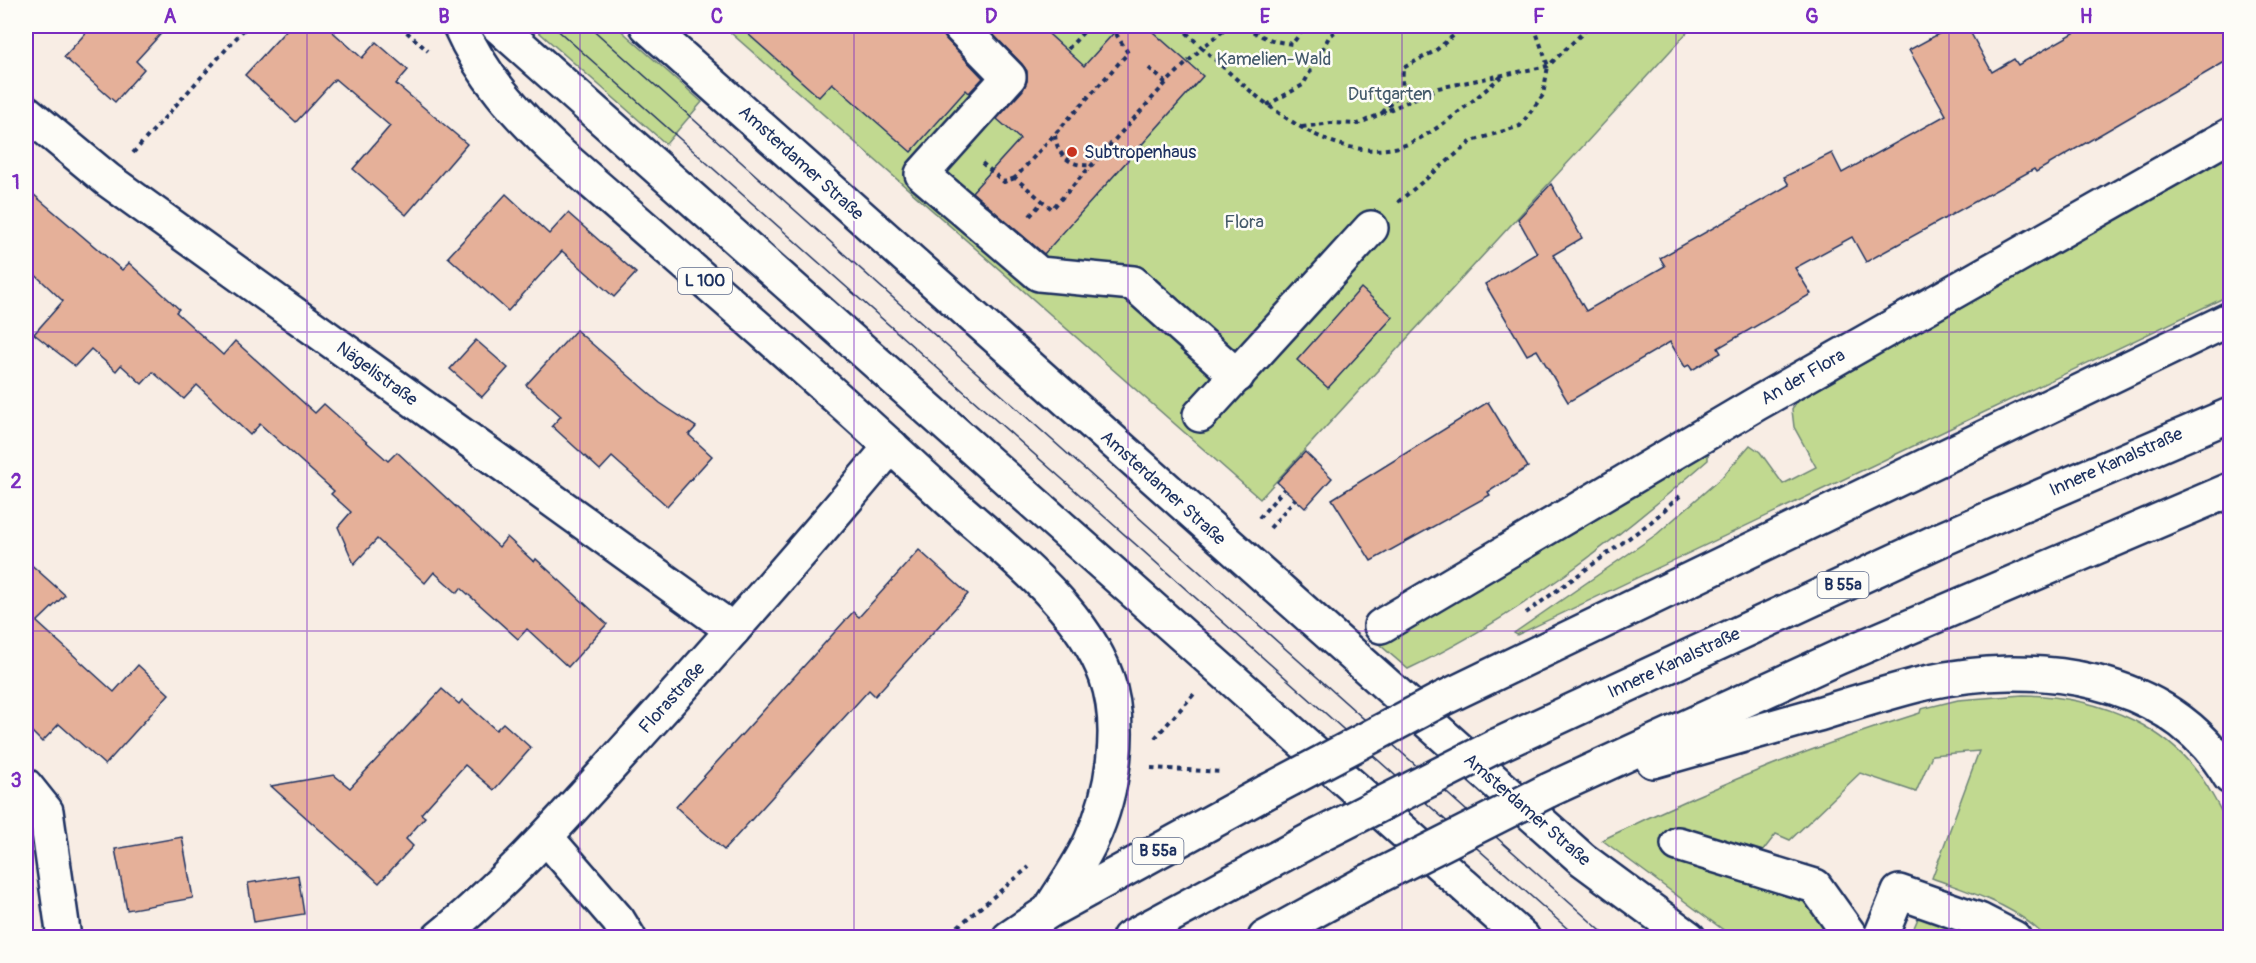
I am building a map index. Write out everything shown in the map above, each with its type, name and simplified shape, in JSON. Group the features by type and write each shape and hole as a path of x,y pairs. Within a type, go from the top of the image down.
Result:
{"main road":[{"name":"L 100","path":"460,26 490,82 518,115 891,446"},
{"path":"498,26 1523,938"},
{"name":"Amsterdamer Straße","path":"646,26 1582,860 1689,938"},
{"path":"960,26 1009,77 922,174 1039,274 1133,283 1237,376"},
{"name":"Nägelistraße","path":"26,112 108,180 734,630"},
{"name":"An der Flora","path":"1381,626 1756,404 2230,135"},
{"path":"1200,415 1371,228"},
{"name":"B 55a","path":"1049,911 1442,699 2230,319"},
{"name":"Innere Kanalstraße","path":"1129,938 1318,836 1496,746 1942,539 2230,415"},
{"name":"Florastraße","path":"439,938 546,837 734,630 891,446"},
{"path":"891,446 1042,585 1088,636 1107,678 1114,719 1113,762 1104,806 1091,840 1049,911 1009,938"},
{"path":"1265,938 1369,881 1547,791 1839,657 2230,490"},
{"path":"1547,791 1926,683 2008,673 2079,677 2133,693 2180,721 2222,762 2230,777"},
{"path":"26,786 46,811 64,938"},
{"path":"546,837 618,920 629,938"},
{"path":"1678,844 1815,886 1852,938"},
{"path":"1880,938 1899,891 1979,920 2014,938"}],"path":[{"path":"108,180 247,26"},
{"path":"1068,49 1089,26"},
{"path":"992,171 1004,182 1016,178 1128,53 1111,26"},
{"path":"1180,26 1266,105 1302,127 1357,149 1395,148 1430,132 1457,114 1503,75"},
{"path":"1215,26 1222,32"},
{"path":"1016,178 1052,209 1166,83 1228,26"},
{"path":"1246,26 1251,31 1292,44 1306,26"},
{"path":"1266,105 1303,85 1330,35 1346,26"},
{"path":"1379,115 1402,91 1403,68 1434,51 1465,26"},
{"path":"1371,228 1440,165 1472,141 1520,126 1543,95 1548,66 1534,26"},
{"path":"1302,127 1331,123 1358,124 1438,88 1548,66 1590,26"},
{"path":"1149,68 1166,83"},
{"path":"1055,135 1056,148 1066,159 1079,166 1092,165"},
{"path":"1029,218 1043,201"},
{"path":"1259,518 1284,489"},
{"path":"1524,614 1651,522 1685,492"},
{"path":"1270,528 1295,499"},
{"path":"1152,741 1198,689"},
{"path":"1155,768 1230,772"}],"green space":[{"path":"532,26 616,26 702,102 666,144"},
{"name":"Flora","path":"723,26 1693,26 1260,499"},
{"path":"2230,155 2230,295 1517,635 1514,633 1657,534 1722,477 1750,445 1760,452 1783,484 1816,467 1794,427 1792,410 1795,404 1803,398"},
{"path":"1708,452 1708,460 1602,548 1488,626 1408,669 1380,645"},
{"path":"2023,695 2080,702 2108,709 2134,720 2157,734 2179,752 2198,773 2221,810 2230,832 2232,864 2228,938 2045,937 2021,916 2007,908 1932,878 1979,751 1932,755 1916,792 1860,773 1790,840 1776,834 1762,852 1676,828 1663,854 1770,886 1809,902 1835,937 1733,937 1602,840 1719,786 1839,740 1920,713 1921,709 1958,700"},
{"path":"1919,916 1977,937 1910,937"}],"building":[{"path":"92,26 168,26 136,61 144,69 115,102 64,57"},
{"path":"290,26 326,26 362,58 376,42 408,70 396,84 467,144 406,215 353,169 390,126 335,79 296,122 245,75"},
{"path":"739,26 941,26 946,39 983,78 969,93 966,90 911,152 832,83 819,97"},
{"name":"Subtropenhaus","path":"985,26 1040,26 1084,66 1120,26 1146,26 1203,76 1044,254 972,192 1020,139 997,119 1023,90 1027,81 1027,71 1022,64"},
{"path":"1953,26 1967,26 1992,72 2014,59 2018,65 2086,26 2230,26 2230,59 2036,172 2034,169 1866,262 1852,237 1795,268 1811,294 1718,348 1721,353 1692,370 1689,365 1685,367 1670,342 1568,402 1537,350 1527,355 1485,284 1537,253 1518,219 1551,184 1582,238 1553,255 1586,311 1665,266 1660,258 1789,185 1784,177 1832,153 1842,173 1946,115 1909,50"},
{"path":"26,188 122,270 129,263 179,309 176,312 223,355 235,341 315,413 324,404 388,461 397,452 499,547 507,537 534,562 536,559 607,624 568,667 527,629 518,639 461,588 457,593 434,572 425,583 377,539 354,564 338,527 351,512 331,494 334,491 260,424 250,435 197,385 184,399 153,372 142,384 121,365 116,371 91,349 75,366 34,334 63,301 26,266"},
{"path":"506,194 549,234 568,213 636,273 614,297 562,251 508,311 448,257"},
{"path":"1361,288 1393,317 1328,388 1297,360"},
{"path":"576,330 660,403 696,427 689,435 712,456 667,506 612,457 600,470 552,426 561,416 526,385"},
{"path":"476,340 508,368 482,397 450,369"},
{"path":"1488,402 1528,467 1488,492 1490,495 1371,561 1332,499"},
{"path":"1305,452 1332,478 1305,508 1277,482"},
{"path":"919,550 968,594 875,696 869,690 724,850 676,807 853,612 859,617"},
{"path":"26,560 65,595 37,622 114,692 138,665 169,694 105,765 59,724 42,742 26,726"},
{"path":"442,689 459,704 462,700 496,730 503,723 531,748 494,790 465,765 421,814 425,817 406,839 413,846 379,883 271,786 334,775 350,788"},
{"path":"182,837 193,898 127,910 115,849"},
{"path":"298,875 304,914 254,922 248,883"}],"tram line":[{"path":"553,26 1578,938"},
{"path":"589,26 1609,938"}],"place":[{"name":"Subtropenhaus","path":"1072,152"}],"park label":[{"name":"Kamelien-Wald","path":"1274,59"},
{"name":"Duftgarten","path":"1390,94"}]}
